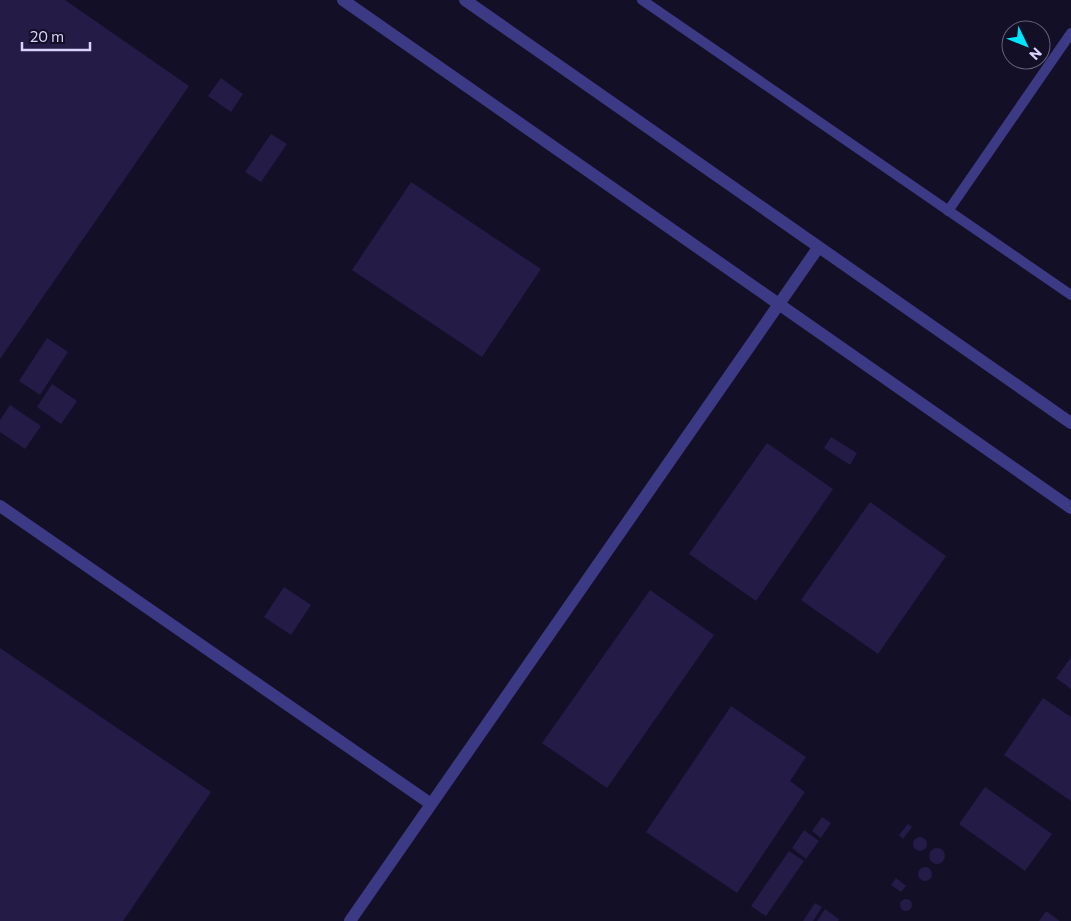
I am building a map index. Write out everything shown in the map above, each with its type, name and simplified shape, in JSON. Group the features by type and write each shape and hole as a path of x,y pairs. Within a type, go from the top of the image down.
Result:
{"street":[{"path":"343,0 1071,508"},
{"path":"465,0 1071,423"},
{"path":"350,921 818,248"},
{"path":"0,506 432,804"}],"lane":[{"path":"642,0 1071,295"},
{"path":"948,211 1071,33"}],"building":[{"path":"0,0 65,0 189,86 0,359"},
{"path":"221,78 243,94 231,112 208,96"},
{"path":"271,134 287,144 261,182 245,172"},
{"path":"411,182 541,269 482,357 352,270"},
{"path":"47,338 68,352 40,395 19,381"},
{"path":"52,384 77,401 61,424 37,407"},
{"path":"10,405 41,426 25,449 0,432 0,420"},
{"path":"831,437 857,453 850,465 824,448"},
{"path":"767,443 833,489 756,601 689,554"},
{"path":"870,502 946,556 878,654 801,600"},
{"path":"284,587 311,605 291,635 264,617"},
{"path":"650,590 714,635 607,788 542,743"},
{"path":"0,648 211,792 123,921 0,921"},
{"path":"1071,657 1071,689 1056,678"},
{"path":"1043,698 1071,717 1071,801 1004,755"},
{"path":"731,706 806,757 790,781 805,792 737,893 646,832"},
{"path":"985,787 1052,834 1025,871 959,824"},
{"path":"822,817 831,823 821,838 812,831"},
{"path":"908,824 912,827 903,839 899,835"},
{"path":"804,830 819,841 806,859 792,848"},
{"path":"920,837 925,839 927,844 925,849 920,851 915,849 913,844 915,839"},
{"path":"937,848 943,850 945,856 943,862 937,864 931,862 929,856 931,850"},
{"path":"789,851 804,861 766,916 751,906"},
{"path":"922,867 928,867 932,874 928,881 922,881 918,877 918,871"},
{"path":"896,878 906,886 901,892 891,885"},
{"path":"904,899 908,899 912,905 908,911 904,911 900,907 900,903"},
{"path":"815,903 822,907 813,921 803,921"},
{"path":"825,909 839,919 838,921 817,921"},
{"path":"1046,911 1060,921 1039,921"}]}
